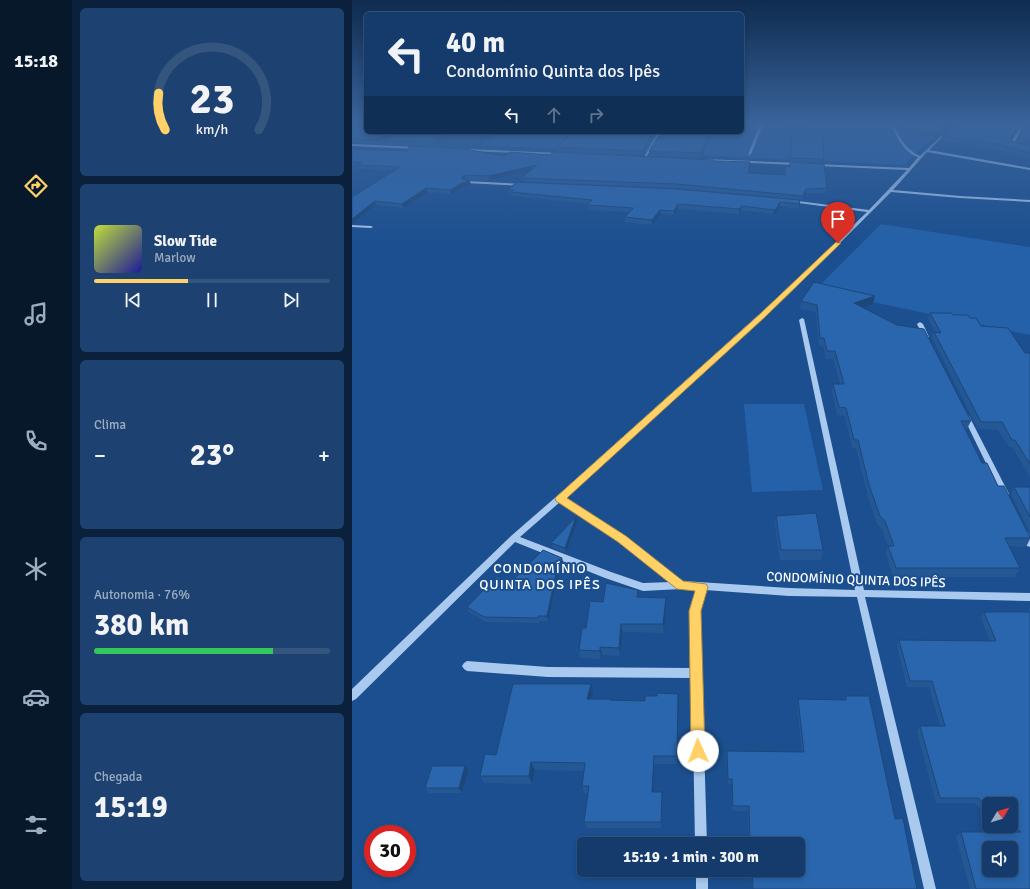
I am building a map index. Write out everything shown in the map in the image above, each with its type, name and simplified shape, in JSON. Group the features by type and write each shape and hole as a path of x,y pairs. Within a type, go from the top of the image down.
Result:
{"street":[{"path":"787,163 800,164"},
{"path":"352,696 514,538 762,316 870,211 915,163"},
{"path":"998,163 1030,169"},
{"path":"808,164 910,169"},
{"path":"466,182 528,185"},
{"path":"890,191 938,196 1030,201"},
{"path":"784,200 870,211"},
{"path":"352,226 370,228"},
{"path":"802,320 860,593 930,889"},
{"path":"920,324 930,344"},
{"path":"964,412 1009,502"},
{"path":"560,498 622,539 681,585"},
{"path":"1023,530 1030,544"},
{"name":"CONDOMÍNIO QUINTA DOS IPÊS","path":"514,538 608,575 643,586 681,585 790,592 1030,597"},
{"path":"701,837 695,611 702,587"},
{"path":"467,666 548,672 696,673"},
{"path":"702,877 702,889"}],"shaded area":[{"path":"872,163 906,163 904,165"},
{"path":"881,224 1030,247 1030,335 815,290"},
{"path":"744,404 804,404 823,490 752,492"}],"building":[{"path":"360,163 750,163 748,173 785,175 785,166 790,167 790,163 815,163 824,164 827,188 806,189 803,196 677,184 522,178 537,165 488,176 464,175 462,179 470,181 462,183 450,190 426,188 402,204 375,201 352,219 352,197 400,167 358,165"},
{"path":"517,182 677,189 800,200 799,204 780,202 774,210 742,206 739,209 678,204 674,211 660,210 652,220 625,217 633,208 587,205 592,200 511,192 514,190 508,189"},
{"path":"814,282 875,296 854,303 897,325 924,329 971,421 961,421 982,463 987,463 998,486 1004,486 1030,537 1005,538 1020,568 896,568 888,546 894,546 885,521 880,516 869,485 858,440 854,440 846,408 839,407 833,384 844,384 835,351 827,351 824,338 820,338 817,305 801,301"},
{"path":"930,313 968,315 970,318 976,318 981,326 1008,328 1025,353 1030,353 1030,464 1015,440 1012,440 1002,422 981,422 934,332 941,333"},
{"path":"1014,487 1030,487 1030,517"},
{"path":"816,513 823,550 781,550 776,516"},
{"path":"576,517 565,548 551,543"},
{"path":"543,550 562,558 556,574 547,616 538,616 538,618 484,617 467,607 497,576 510,583"},
{"path":"606,583 638,590 637,597 666,598 663,624 621,624 619,648 600,647 600,651 579,650 582,628 586,628 590,601 603,602"},
{"path":"984,612 1030,612 1030,889 976,889 961,832 1021,832 1018,830 1018,797 982,797 982,801 978,798 940,798 920,726 945,726 932,681 910,681 899,640 996,641"},
{"path":"513,684 591,684 587,699 645,701 645,696 657,696 657,693 678,694 677,756 654,756 652,792 662,792 661,822 584,822 589,786 582,786 585,763 531,762 529,776 480,776 485,754 496,755"},
{"path":"846,696 869,696 895,819 903,818 917,889 753,889 752,877 805,877 805,837 750,837 749,806 733,806 732,779 728,779 727,751 804,752 798,699 846,700"},
{"path":"432,766 465,766 459,788 425,788"}],"district":[{"name":"CONDOMÍNIO QUINTA DOS IPÊS","path":"540,576"}],"route":[{"path":"698,751 695,611 702,587 681,585 622,539 560,498 762,316 838,243"}]}
